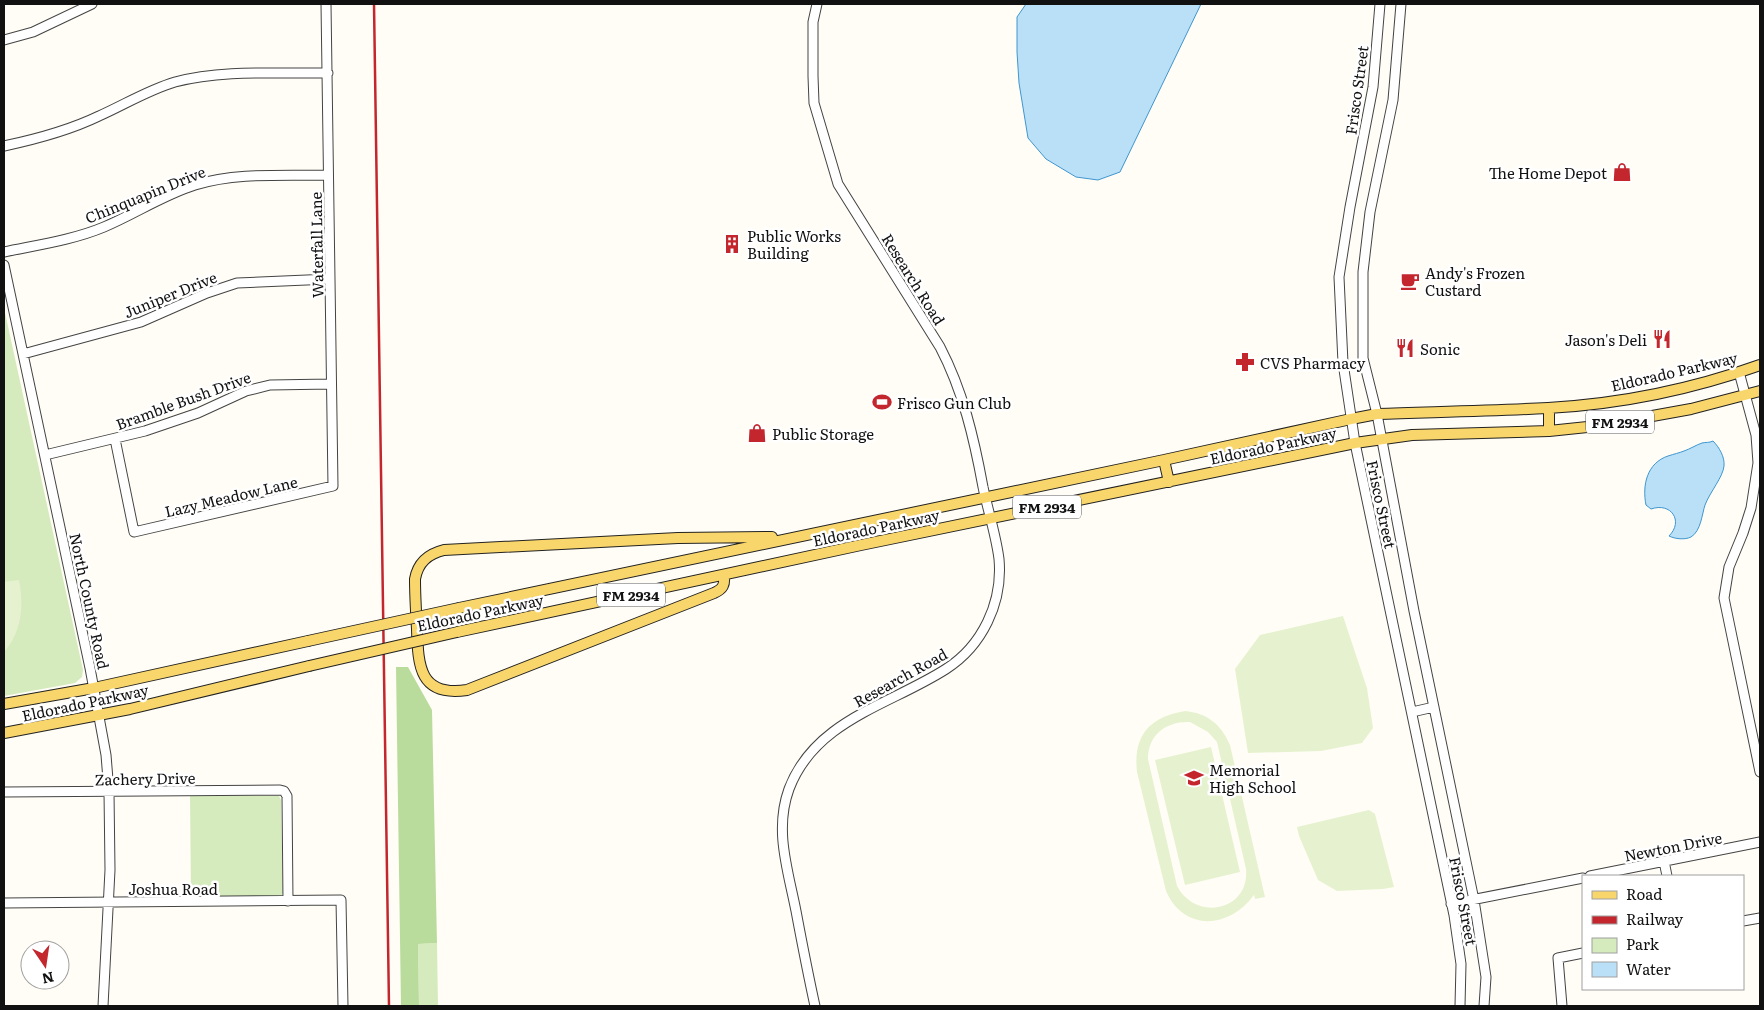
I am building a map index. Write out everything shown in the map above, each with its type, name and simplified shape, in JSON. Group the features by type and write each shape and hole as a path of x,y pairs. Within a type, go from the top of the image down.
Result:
{"main road":[{"name":"Eldorado Parkway","path":"4,704 94,688 460,608 1351,419 1377,414 1549,408 1602,403 1646,396 1714,380 1760,365"},
{"name":"Eldorado Parkway","path":"4,733 99,716 457,632 991,518 1355,443 1421,434 1548,431 1597,426 1646,418 1746,395 1760,390"},
{"path":"1548,431 1549,408"},
{"path":"1164,460 1169,482"},
{"path":"724,575 725,583 722,590 467,690 456,692 441,690 426,679 420,670 417,650 415,579 416,570 423,560 432,553 444,550 678,538 740,539 801,536"}],"street":[{"path":"4,40 33,32 92,4"},
{"name":"Waterfall Lane","path":"326,4 333,486"},
{"name":"Research Road","path":"815,1006 782,842 783,813 789,790 806,758 833,731 945,670 961,658 975,643 991,615 999,584 999,558 991,518 972,432 954,373 940,347 838,184 814,103 813,22 817,4"},
{"name":"Frisco Street","path":"1380,4 1373,87 1350,207 1339,277 1343,363 1355,443 1452,904 1461,964 1460,1006"},
{"name":"Frisco Street","path":"1401,4 1392,100 1370,212 1363,272 1363,358 1377,414 1474,900 1486,977 1484,1006"},
{"path":"4,146 69,129 174,82 205,76 328,74"},
{"name":"Chinquapin Drive","path":"4,252 102,228 167,197 204,183 223,179 268,176 328,175"},
{"name":"North County Road","path":"4,265 94,688 106,755 109,792 110,870 103,1006"},
{"name":"Juniper Drive","path":"23,354 142,322 207,293 237,283 330,279"},
{"path":"1739,372 1757,442 1757,470 1751,508 1744,533 1729,567 1724,598 1760,772"},
{"name":"Bramble Bush Drive","path":"45,455 115,439 198,413 246,391 270,385 331,384"},
{"name":"Lazy Meadow Lane","path":"115,439 134,532 333,486"},
{"path":"1412,712 1434,707"},
{"name":"Zachery Drive","path":"4,792 280,790 286,794 288,901"},
{"name":"Newton Drive","path":"1595,875 1760,842"},
{"path":"1664,861 1667,875"},
{"path":"1452,904 1582,878"},
{"name":"Joshua Road","path":"4,903 342,900 343,1006"},
{"path":"1744,922 1760,918"},
{"path":"1562,1006 1558,958 1582,953"}],"green space":[{"path":"4,308 83,670 82,677 75,683 4,696"},
{"path":"19,580 21,589 20,618 15,636 4,652 4,582"},
{"path":"1343,616 1367,688 1373,728 1362,743 1321,751 1248,753 1235,669 1260,635"},
{"path":"396,667 408,667 432,710 437,943 418,944 419,1006 401,1006"},
{"path":"1185,711 1207,717 1218,726 1230,745 1265,897 1255,899 1254,895 1244,906 1220,919 1207,921 1195,919 1184,914 1174,904 1166,891 1137,772 1136,759 1141,738 1153,723 1172,714","holes":["1182,722 1190,722 1208,732 1217,742 1246,869 1245,883 1240,894 1231,902 1220,907 1208,908 1196,904 1186,897 1177,886 1148,759 1151,743 1155,736 1167,727"]},
{"path":"1211,747 1240,872 1185,885 1155,760"},
{"path":"190,795 279,796 281,800 283,893 281,896 191,896"},
{"path":"1369,810 1375,814 1394,887 1337,891 1318,880 1297,827"},
{"path":"437,943 438,1006 419,1006 418,944"}],"water":[{"path":"1026,4 1201,4 1120,172 1098,180 1076,177 1046,159 1028,138 1019,83 1017,52 1017,17"},
{"path":"1713,441 1721,452 1724,466 1705,505 1699,527 1689,538 1680,539 1669,536 1675,524 1673,514 1664,508 1651,509 1646,505 1645,490 1651,469 1661,459 1702,443"}],"railway":[{"path":"374,4 389,1006"}],"place":[{"name":"The Home Depot","path":"1622,172"},
{"name":"Public Works Building","path":"732,244"},
{"name":"Andy's Frozen Custard","path":"1410,281"},
{"name":"Jason's Deli","path":"1662,339"},
{"name":"Sonic","path":"1405,348"},
{"name":"CVS Pharmacy","path":"1245,362"},
{"name":"Frisco Gun Club","path":"882,402"},
{"name":"Public Storage","path":"757,433"},
{"name":"Memorial High School","path":"1194,778"}]}
